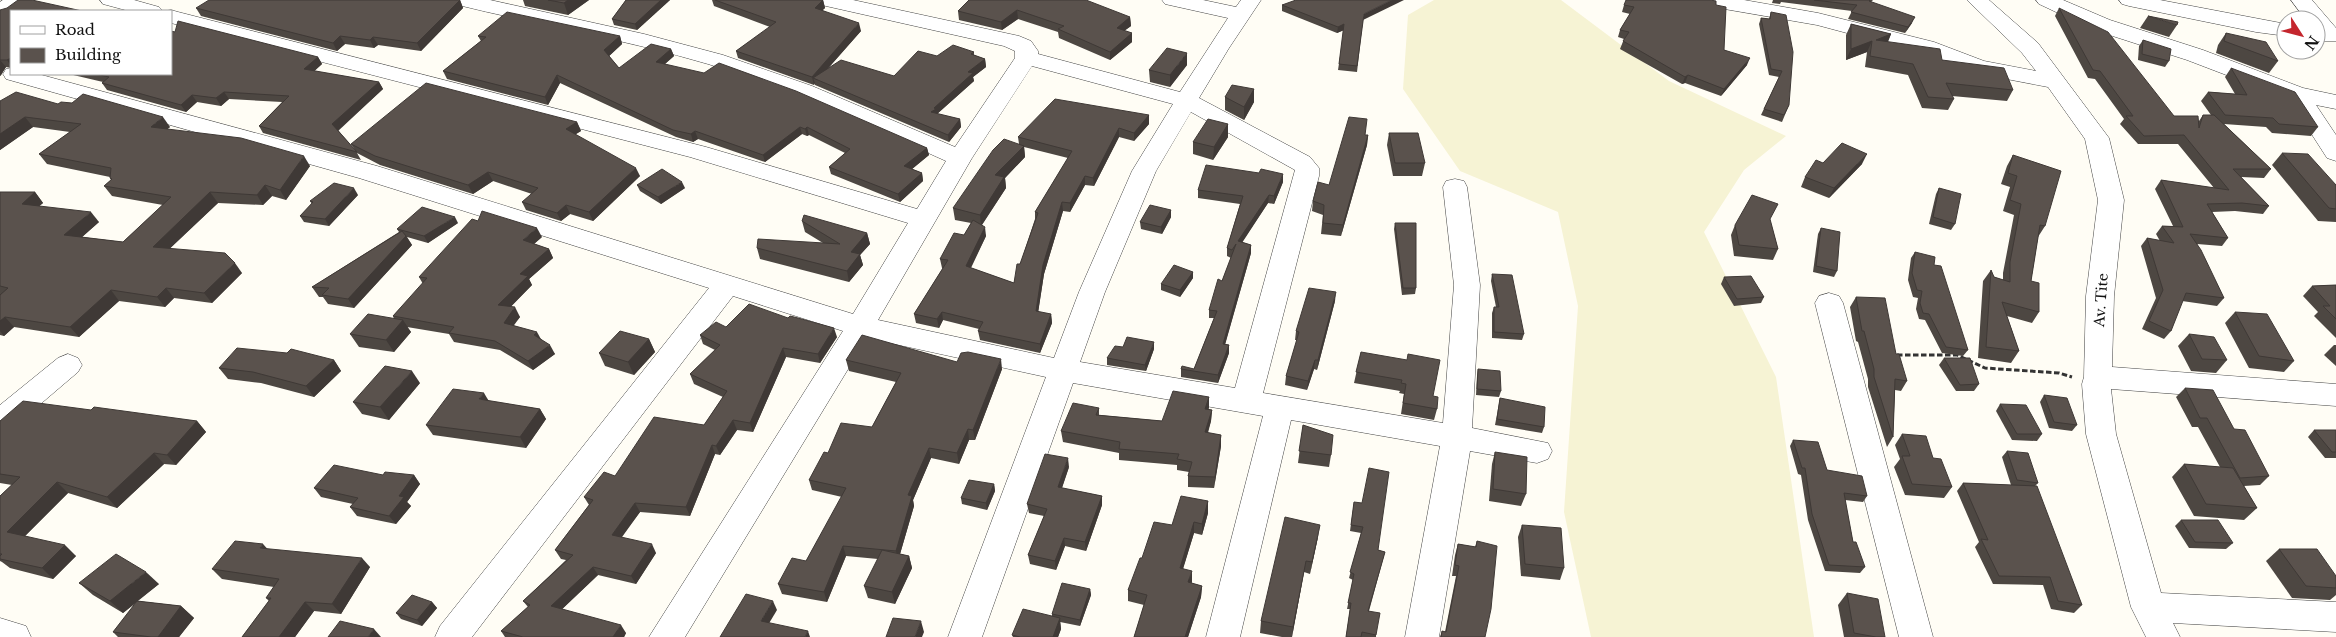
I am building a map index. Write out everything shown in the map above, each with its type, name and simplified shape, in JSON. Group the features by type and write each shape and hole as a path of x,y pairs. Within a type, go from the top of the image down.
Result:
{"street":[{"path":"0,11 18,0"},
{"path":"110,0 145,10"},
{"path":"151,10 169,0"},
{"path":"461,0 675,48 751,70 827,99 960,158"},
{"path":"666,637 860,326 960,158 1026,58 1027,51 1023,46 1011,41 824,0"},
{"path":"965,637 1062,370 1092,292 1144,171 1186,100 1246,7 1172,0"},
{"path":"1707,0 1818,19 1926,47 1978,67 2056,82"},
{"name":"Av. Tite","path":"1977,0 2030,48 2097,138 2111,200 2100,296 2097,380 2102,434 2148,607 2163,637"},
{"path":"2046,0 2102,24 2195,55 2297,94 2336,102"},
{"path":"2129,0 2276,29"},
{"path":"2301,0 2328,36"},
{"path":"172,16 698,152 923,219"},
{"path":"1026,58 1186,100 1301,162 1307,168 1307,176 1246,401"},
{"path":"0,70 14,80 48,78 368,172 726,286 860,326 1062,370 1536,451"},
{"path":"2297,94 2336,152"},
{"path":"1422,637 1457,437 1467,285 1455,187"},
{"path":"452,637 726,286"},
{"path":"1829,303 1916,637"},
{"path":"0,422 68,365"},
{"path":"2097,380 2336,394"},
{"path":"1223,637 1280,407"},
{"path":"2148,607 2336,617"},
{"path":"0,633 14,637"}],"path":[{"path":"1890,354 1919,356 1957,355 1985,368 2060,373 2097,380"}],"shaded area":[{"path":"1434,0 1561,0 1669,81 1786,136 1744,170 1704,232 1776,377 1814,637 1591,637 1564,512 1578,306 1558,212 1460,171 1403,89 1408,15"}],"building":[{"path":"18,0 32,0 77,10 10,10 10,58 0,60 0,10 7,8"},
{"path":"209,0 460,0 417,43 373,37 370,40 340,36 333,43 196,8"},
{"path":"548,0 568,0 564,3"},
{"path":"626,0 661,0 635,24 612,19"},
{"path":"715,0 823,0 815,8 859,23 812,77 736,51 776,22"},
{"path":"969,0 1086,0 1130,17 1117,28 1132,33 1110,52 1058,29 1064,26 1017,10 1001,22 958,11"},
{"path":"1296,0 1392,0 1364,14 1357,66 1339,64 1344,24 1338,27 1282,5"},
{"path":"1626,0 1716,1 1716,5 1726,7 1724,50 1750,58 1724,89 1688,75 1685,77 1623,41 1629,32 1620,30 1634,7 1624,5"},
{"path":"1814,0 1870,0 1915,17 1908,27 1851,12 1857,5"},
{"path":"2059,8 2108,32 2174,116 2198,116 2199,128 2203,115 2214,115 2271,169 2233,169 2269,206 2242,203 2207,204 2228,238 2190,234 2201,250 2224,298 2186,293 2171,331 2149,321 2163,290 2147,238 2174,243 2162,226 2183,227 2161,180 2229,190 2184,135 2144,136 2126,116 2133,116 2100,71 2093,70"},
{"path":"507,12 620,36 604,50 619,68 651,44 671,49 656,62 704,73 719,63 796,91 927,148 904,166 922,173 898,194 829,167 850,149 807,127 805,129 800,127 763,155 695,131 691,134 673,130 557,75 545,97 443,71 486,37 478,36"},
{"path":"1771,12 1786,15 1793,52 1789,105 1784,115 1764,109 1782,71 1771,69 1761,18 1770,19"},
{"path":"2148,16 2178,22 2177,25"},
{"path":"178,21 318,57 304,69 379,82 332,124 357,152 259,126 289,96 224,92 216,98 192,95 181,105 102,83 109,77 100,75 172,75 172,31 175,32"},
{"path":"1851,24 1891,34 1876,40 1940,49 1942,60 2004,68 2013,90 1946,83 1954,99 1928,97 1913,64 1870,56 1872,41 1851,49"},
{"path":"2226,33 2266,42 2278,61 2224,41"},
{"path":"2143,40 2171,49 2169,61 2142,54"},
{"path":"953,45 974,52 971,54 985,59 968,72 973,73 931,112 960,119 948,135 813,78 841,60 894,76 918,51 937,56"},
{"path":"1167,48 1187,53 1170,75 1149,70"},
{"path":"2231,68 2295,92 2318,127 2279,124 2273,118 2225,115 2208,92 2247,95"},
{"path":"426,83 577,122 566,129 636,168 589,212 566,205 557,213 522,202 538,188 488,172 468,185 375,156 351,144"},
{"path":"1232,85 1254,89 1244,107 1225,97"},
{"path":"16,92 58,104 61,102 72,103 83,94 163,117 151,127 241,138 304,156 280,190 265,185 257,195 210,192 153,247 225,253 235,263 204,293 166,288 157,297 111,290 70,327 5,317 0,321 0,295 8,288 0,286 0,192 35,192 22,204 91,212 64,235 123,242 171,197 104,186 112,179 110,178 111,168 39,154 81,124 25,117 0,134 0,101"},
{"path":"1055,99 1149,115 1134,133 1119,128 1093,178 1085,176 1070,203 1062,202 1043,265 1036,311 1051,314 1040,344 978,331 983,322 942,312 937,319 914,314 948,260 940,259 954,233 964,235 973,220 985,227 966,266 1014,283 1017,264 1020,264 1038,213 1035,212 1072,151 1018,137"},
{"path":"1349,117 1367,119 1365,135 1368,135 1343,225 1323,223 1324,205 1313,201 1318,182 1329,185"},
{"path":"1208,119 1228,124 1214,147 1193,142"},
{"path":"1389,133 1418,133 1425,163 1395,163"},
{"path":"1004,139 1024,146 995,175 1004,177 980,215 953,208 993,150"},
{"path":"1842,143 1867,154 1834,188 1805,177 1816,160 1823,163"},
{"path":"2282,153 2308,154 2336,185 2336,209 2329,208"},
{"path":"2013,155 2061,171 2045,226 2040,225 2031,281 2039,283 2039,312 2002,302 2019,351 1986,347 1991,270 1994,277 2010,282 2010,262 2021,204 2010,200 2017,176 2008,173"},
{"path":"1206,165 1259,173 1261,169 1283,174 1274,196 1269,195 1238,241 1251,245 1223,344 1229,345 1218,375 1181,369 1182,366 1194,369 1217,311 1209,310 1218,279 1222,281 1236,244 1232,250 1227,248 1243,196 1198,190"},
{"path":"662,169 682,182 658,197 637,185"},
{"path":"334,183 354,188 325,219 300,216 313,202 310,201"},
{"path":"1939,188 1961,194 1955,224 1933,217"},
{"path":"1752,195 1778,204 1770,219 1778,249 1739,245 1735,225"},
{"path":"1150,205 1171,210 1161,227 1140,222"},
{"path":"422,207 455,217 424,236 397,229"},
{"path":"482,211 537,228 523,240 549,249 520,274 528,276 498,305 515,307 504,323 537,332 534,335 550,345 528,361 495,341 449,333 454,327 393,316 427,278 419,277 472,219 478,221"},
{"path":"804,215 867,233 851,252 860,254 847,271 757,248 758,239 840,244 802,221"},
{"path":"1395,223 1416,223 1416,288 1403,288"},
{"path":"1821,228 1840,232 1837,271 1816,266"},
{"path":"402,231 406,236 348,299 322,295 329,288 312,287"},
{"path":"1915,252 1935,257 1934,265 1941,266 1968,350 1946,347 1929,314 1923,313 1920,303 1922,291 1917,290 1912,273"},
{"path":"1174,265 1193,272 1180,290 1161,284"},
{"path":"1492,274 1512,275 1524,334 1494,332 1494,307 1499,307"},
{"path":"1751,276 1764,297 1737,299 1724,277"},
{"path":"2336,285 2336,319 2323,306 2330,306 2312,286"},
{"path":"1309,288 1336,292 1318,360 1315,360 1308,381 1286,376 1299,332 1296,331"},
{"path":"1856,297 1885,298 1896,354 1899,354 1907,381 1895,379 1893,437 1874,377 1874,369 1864,331 1862,331"},
{"path":"749,304 788,318 790,316 834,328 818,354 783,348 750,423 733,420 716,446 712,445 686,507 635,503 612,535 652,544 631,576 593,567 551,606 621,625 613,637 523,637 501,631 530,605 523,601 573,555 555,550 593,500 584,497 604,472 615,476 654,417 704,425 727,391 690,374 720,345 700,335 716,322 726,327"},
{"path":"2235,312 2267,314 2294,361 2259,356"},
{"path":"368,314 403,320 386,340 350,334"},
{"path":"620,331 649,339 628,362 599,353"},
{"path":"2189,334 2214,337 2227,360 2202,359"},
{"path":"862,335 957,362 961,353 968,352 1001,359 973,430 968,429 957,453 929,448 908,495 912,496 896,551 843,546 824,592 778,584 792,558 806,561 846,488 809,480 824,452 828,453 841,423 872,427 901,373 846,360"},
{"path":"1127,337 1154,342 1145,365 1107,358 1115,346 1123,347"},
{"path":"237,348 287,353 291,349 334,360 306,386 253,372 219,368"},
{"path":"1361,352 1407,360 1408,354 1440,360 1433,396 1438,397 1437,409 1403,403 1406,384 1401,383 1402,380 1356,372"},
{"path":"1944,358 1970,358 1979,384 1960,385"},
{"path":"385,366 412,371 380,407 353,402"},
{"path":"1478,369 1500,371 1501,391 1477,389"},
{"path":"2185,388 2213,390 2234,429 2245,430 2269,476 2240,478 2207,418 2200,418"},
{"path":"453,389 484,393 479,399 540,409 520,437 426,425"},
{"path":"1173,391 1209,397 1205,409 1212,410 1205,432 1221,435 1215,477 1188,476 1192,462 1177,459 1179,454 1119,449 1120,442 1061,431 1073,403 1099,408 1096,415 1162,421"},
{"path":"2044,395 2067,398 2077,425 2054,422"},
{"path":"1500,398 1545,407 1544,427 1497,419"},
{"path":"23,401 91,410 94,407 197,421 167,455 154,453 107,497 57,482 7,532 65,545 42,568 0,559 2,554 0,554 0,496 20,477 0,474 0,421"},
{"path":"2000,404 2026,405 2042,434 2017,434"},
{"path":"1303,425 1333,435 1331,455 1299,451"},
{"path":"2314,430 2336,430 2336,452 2332,452"},
{"path":"1902,434 1926,436 1933,458 1941,459 1952,487 1912,484 1902,456 1910,456"},
{"path":"1793,440 1818,442 1827,470 1862,476 1867,496 1844,493 1853,542 1856,542 1865,567 1829,565 1812,514 1805,468 1802,468"},
{"path":"2007,451 2028,453 2038,483 2017,480"},
{"path":"1495,452 1527,457 1526,494 1493,489"},
{"path":"1045,454 1068,458 1058,487 1102,496 1085,542 1064,538 1055,561 1028,555 1047,509 1027,504"},
{"path":"2184,464 2233,468 2257,508 2206,504"},
{"path":"334,465 383,475 385,472 414,475 399,496 404,497 389,516 350,507 358,498 314,488"},
{"path":"1369,468 1389,472 1378,550 1385,552 1368,611 1380,613 1376,635 1362,632 1361,637 1346,637 1351,603 1348,603 1354,574 1350,572 1363,527 1351,525 1354,502 1362,503"},
{"path":"969,480 994,484 986,503 961,498"},
{"path":"1963,483 2037,486 2082,605 2058,601 2050,577 1999,576 1981,539 1988,540"},
{"path":"1181,496 1208,501 1202,524 1194,522 1180,568 1192,571 1188,582 1202,586 1185,637 1134,637 1147,595 1128,590 1140,558 1142,558 1154,522 1172,525"},
{"path":"1285,517 1320,525 1312,562 1306,561 1293,627 1261,621"},
{"path":"2181,520 2218,520 2233,543 2195,542"},
{"path":"1522,525 1561,528 1564,568 1525,564"},
{"path":"235,541 263,544 260,548 362,558 332,604 305,602 279,637 242,637 271,598 266,598 279,579 212,569"},
{"path":"1477,541 1497,546 1491,609 1485,637 1441,637 1442,631 1446,632 1459,566 1455,565 1458,544 1476,547"},
{"path":"2279,549 2317,549 2336,576 2336,588 2306,586"},
{"path":"882,550 909,556 892,592 864,586"},
{"path":"116,554 146,572 110,601 79,583"},
{"path":"1062,583 1090,589 1080,620 1052,614"},
{"path":"1847,593 1878,599 1885,637 1854,633"},
{"path":"746,594 773,601 761,621 808,631 805,637 720,637"},
{"path":"412,595 432,602 417,620 396,613"},
{"path":"137,601 181,606 158,637 113,632"},
{"path":"1023,609 1060,618 1053,637 1020,637 1012,635"},
{"path":"893,618 921,621 915,637 886,637"},
{"path":"340,621 374,629 368,637 328,637"}]}
